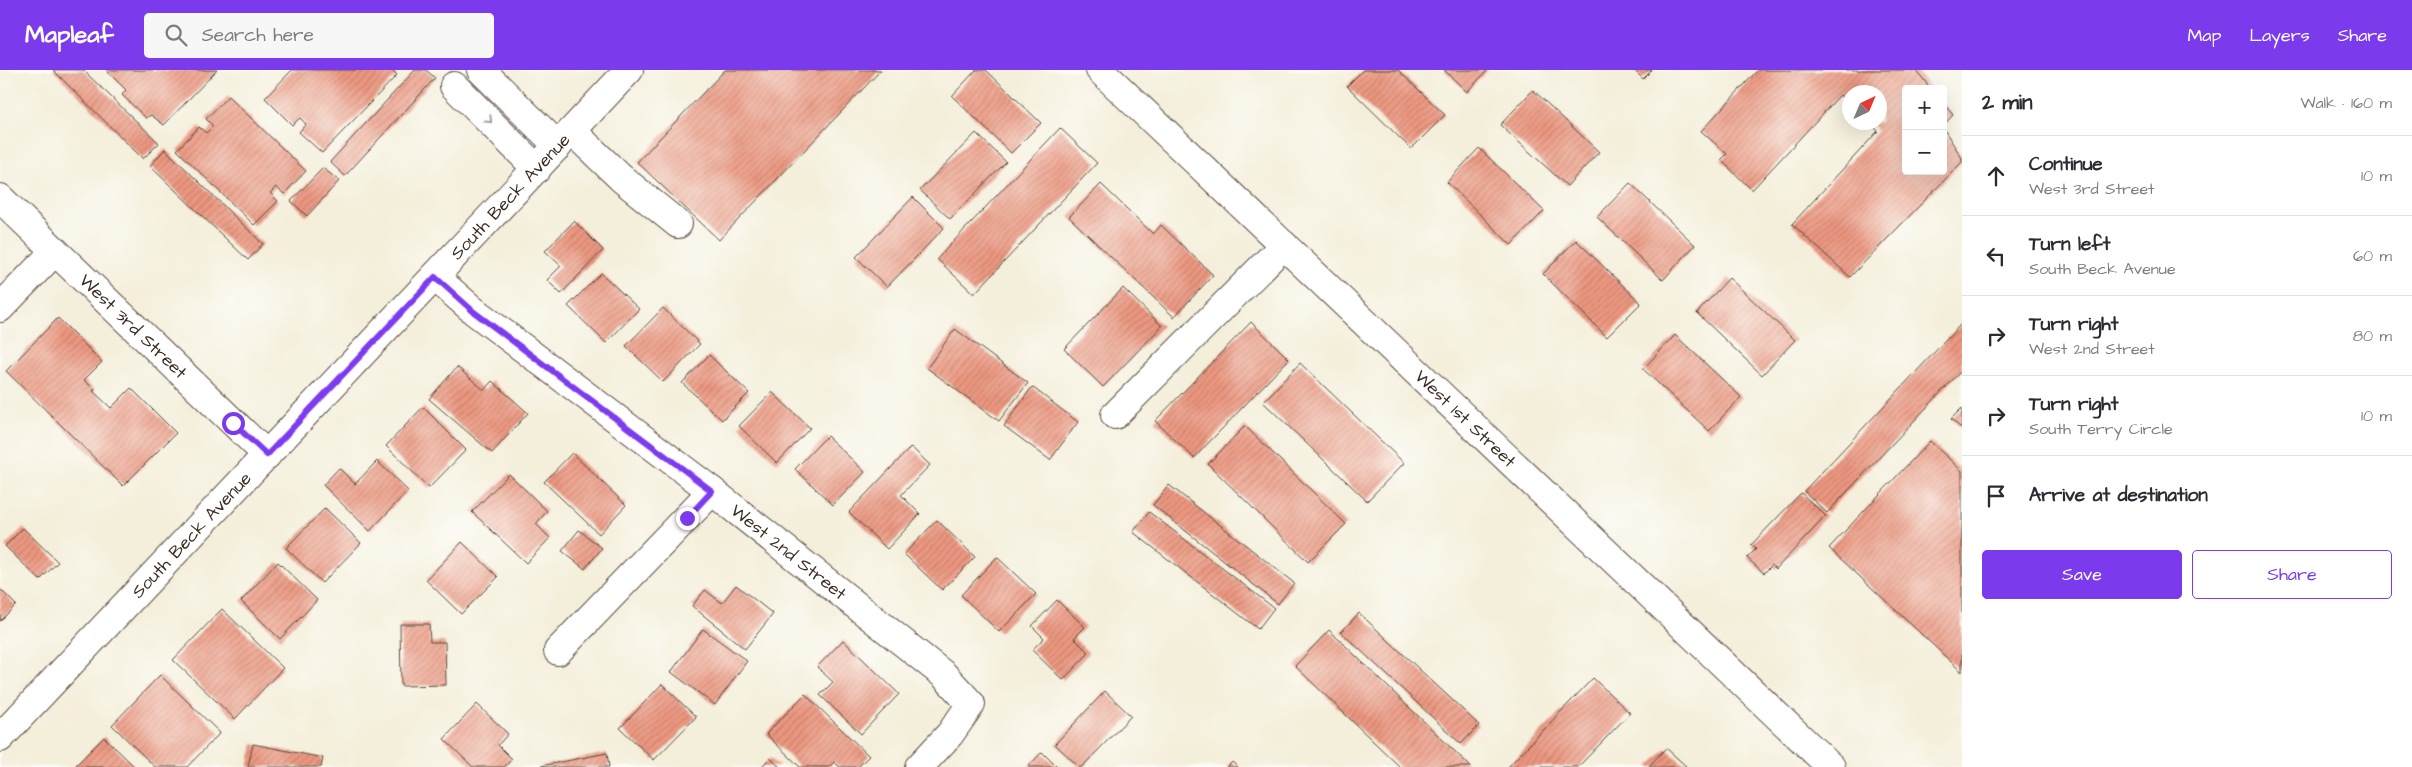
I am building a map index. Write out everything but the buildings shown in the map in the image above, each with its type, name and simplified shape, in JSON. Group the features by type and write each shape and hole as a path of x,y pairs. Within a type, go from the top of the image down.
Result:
{"street":[{"path":"481,70 565,138 678,224"},
{"name":"South Beck Avenue","path":"0,738 629,70"},
{"name":"West 1st Street","path":"1100,70 1831,767"},
{"path":"454,86 537,169"},
{"name":"West 3rd Street","path":"0,198 267,455"},
{"path":"1115,416 1284,245"},
{"path":"0,308 54,251"},
{"name":"West 2nd Street","path":"435,277 474,312 712,491 944,675 970,704 950,734 918,767"},
{"path":"558,651 712,491"}],"route":[{"path":"233,423 267,455 435,277 474,312 712,491 687,518"}]}
